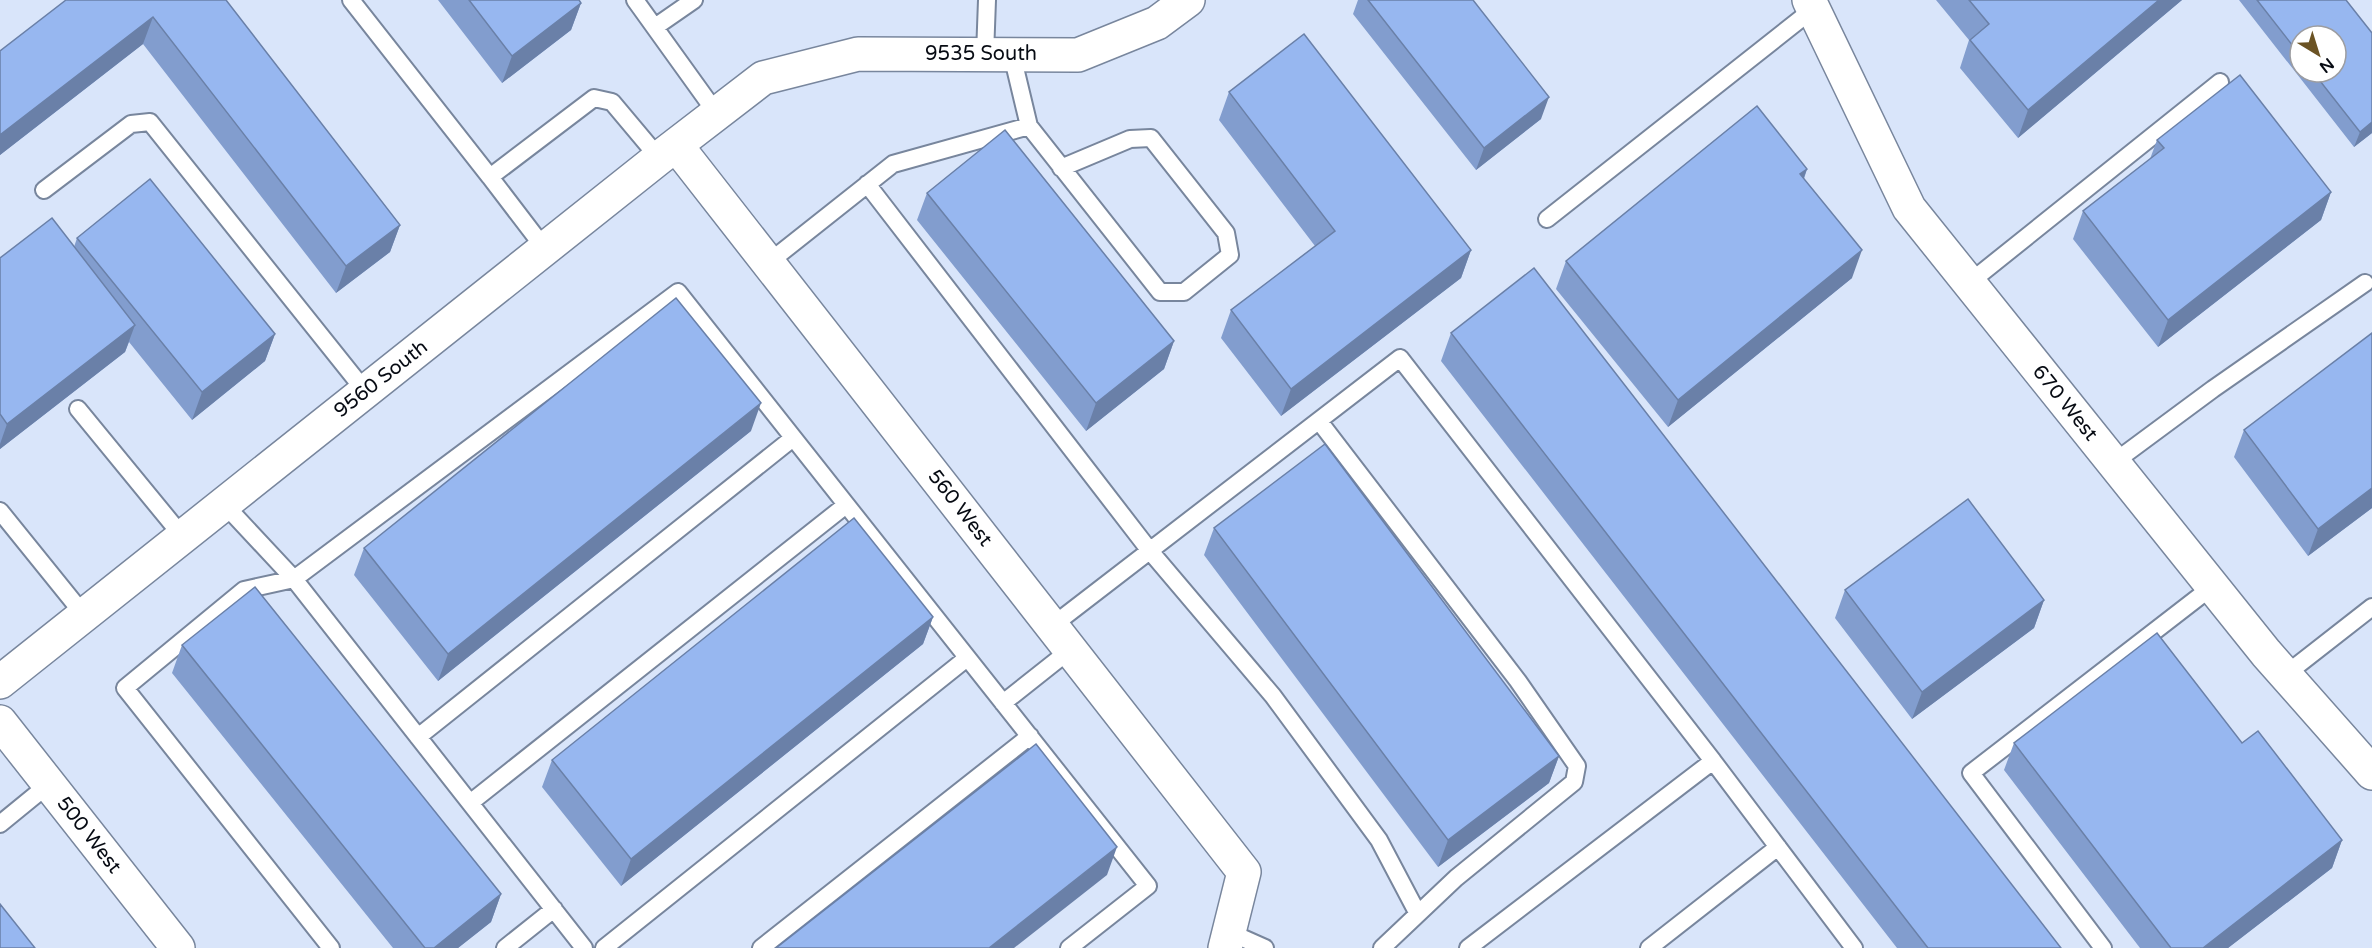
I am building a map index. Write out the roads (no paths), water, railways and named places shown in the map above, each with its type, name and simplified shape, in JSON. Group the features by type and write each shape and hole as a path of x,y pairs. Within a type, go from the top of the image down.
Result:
{"street":[{"name":"9535 South","path":"763,78 858,54 1078,55 1157,23 1188,0"},
{"name":"670 West","path":"1816,3 1909,208 2285,675 2372,773"},
{"name":"9560 South","path":"0,682 763,78"},
{"name":"560 West","path":"668,152 768,263 1244,872 1227,940"},
{"name":"500 West","path":"0,722 178,948"}],"lane":[{"path":"351,0 545,249"},
{"path":"635,0 717,114"},
{"path":"655,27 694,0"},
{"path":"987,0 999,55 1029,126 1061,168 1160,292 1184,292 1230,255 1226,233 1151,138 1130,139 1061,168"},
{"path":"1547,219 1816,3"},
{"path":"1969,283 2220,82"},
{"path":"490,177 594,98 612,102 668,152"},
{"path":"44,190 131,124 150,122 365,392"},
{"path":"768,263 892,164 1029,126"},
{"path":"867,184 1150,551 1273,696 1379,840 1418,914"},
{"path":"2113,463 2213,389 2366,283"},
{"path":"331,948 125,688 244,590 294,579 678,292 1148,886 1069,948"},
{"path":"1003,703 1061,638 1150,551 1400,358 1713,761 1854,948"},
{"path":"78,409 183,537"},
{"path":"1318,421 1518,681 1577,766 1574,782 1456,878 1382,948"},
{"path":"418,737 793,438"},
{"path":"224,504 294,579 584,948"},
{"path":"470,803 846,505"},
{"path":"0,511 84,615"},
{"path":"2103,948 1971,773 2213,586"},
{"path":"2285,675 2372,607"},
{"path":"604,948 967,658"},
{"path":"761,948 1030,736"},
{"path":"1468,948 1713,761"},
{"path":"0,824 49,784"},
{"path":"1649,948 1778,847"},
{"path":"505,948 554,909"},
{"path":"1227,940 1265,948"}]}
